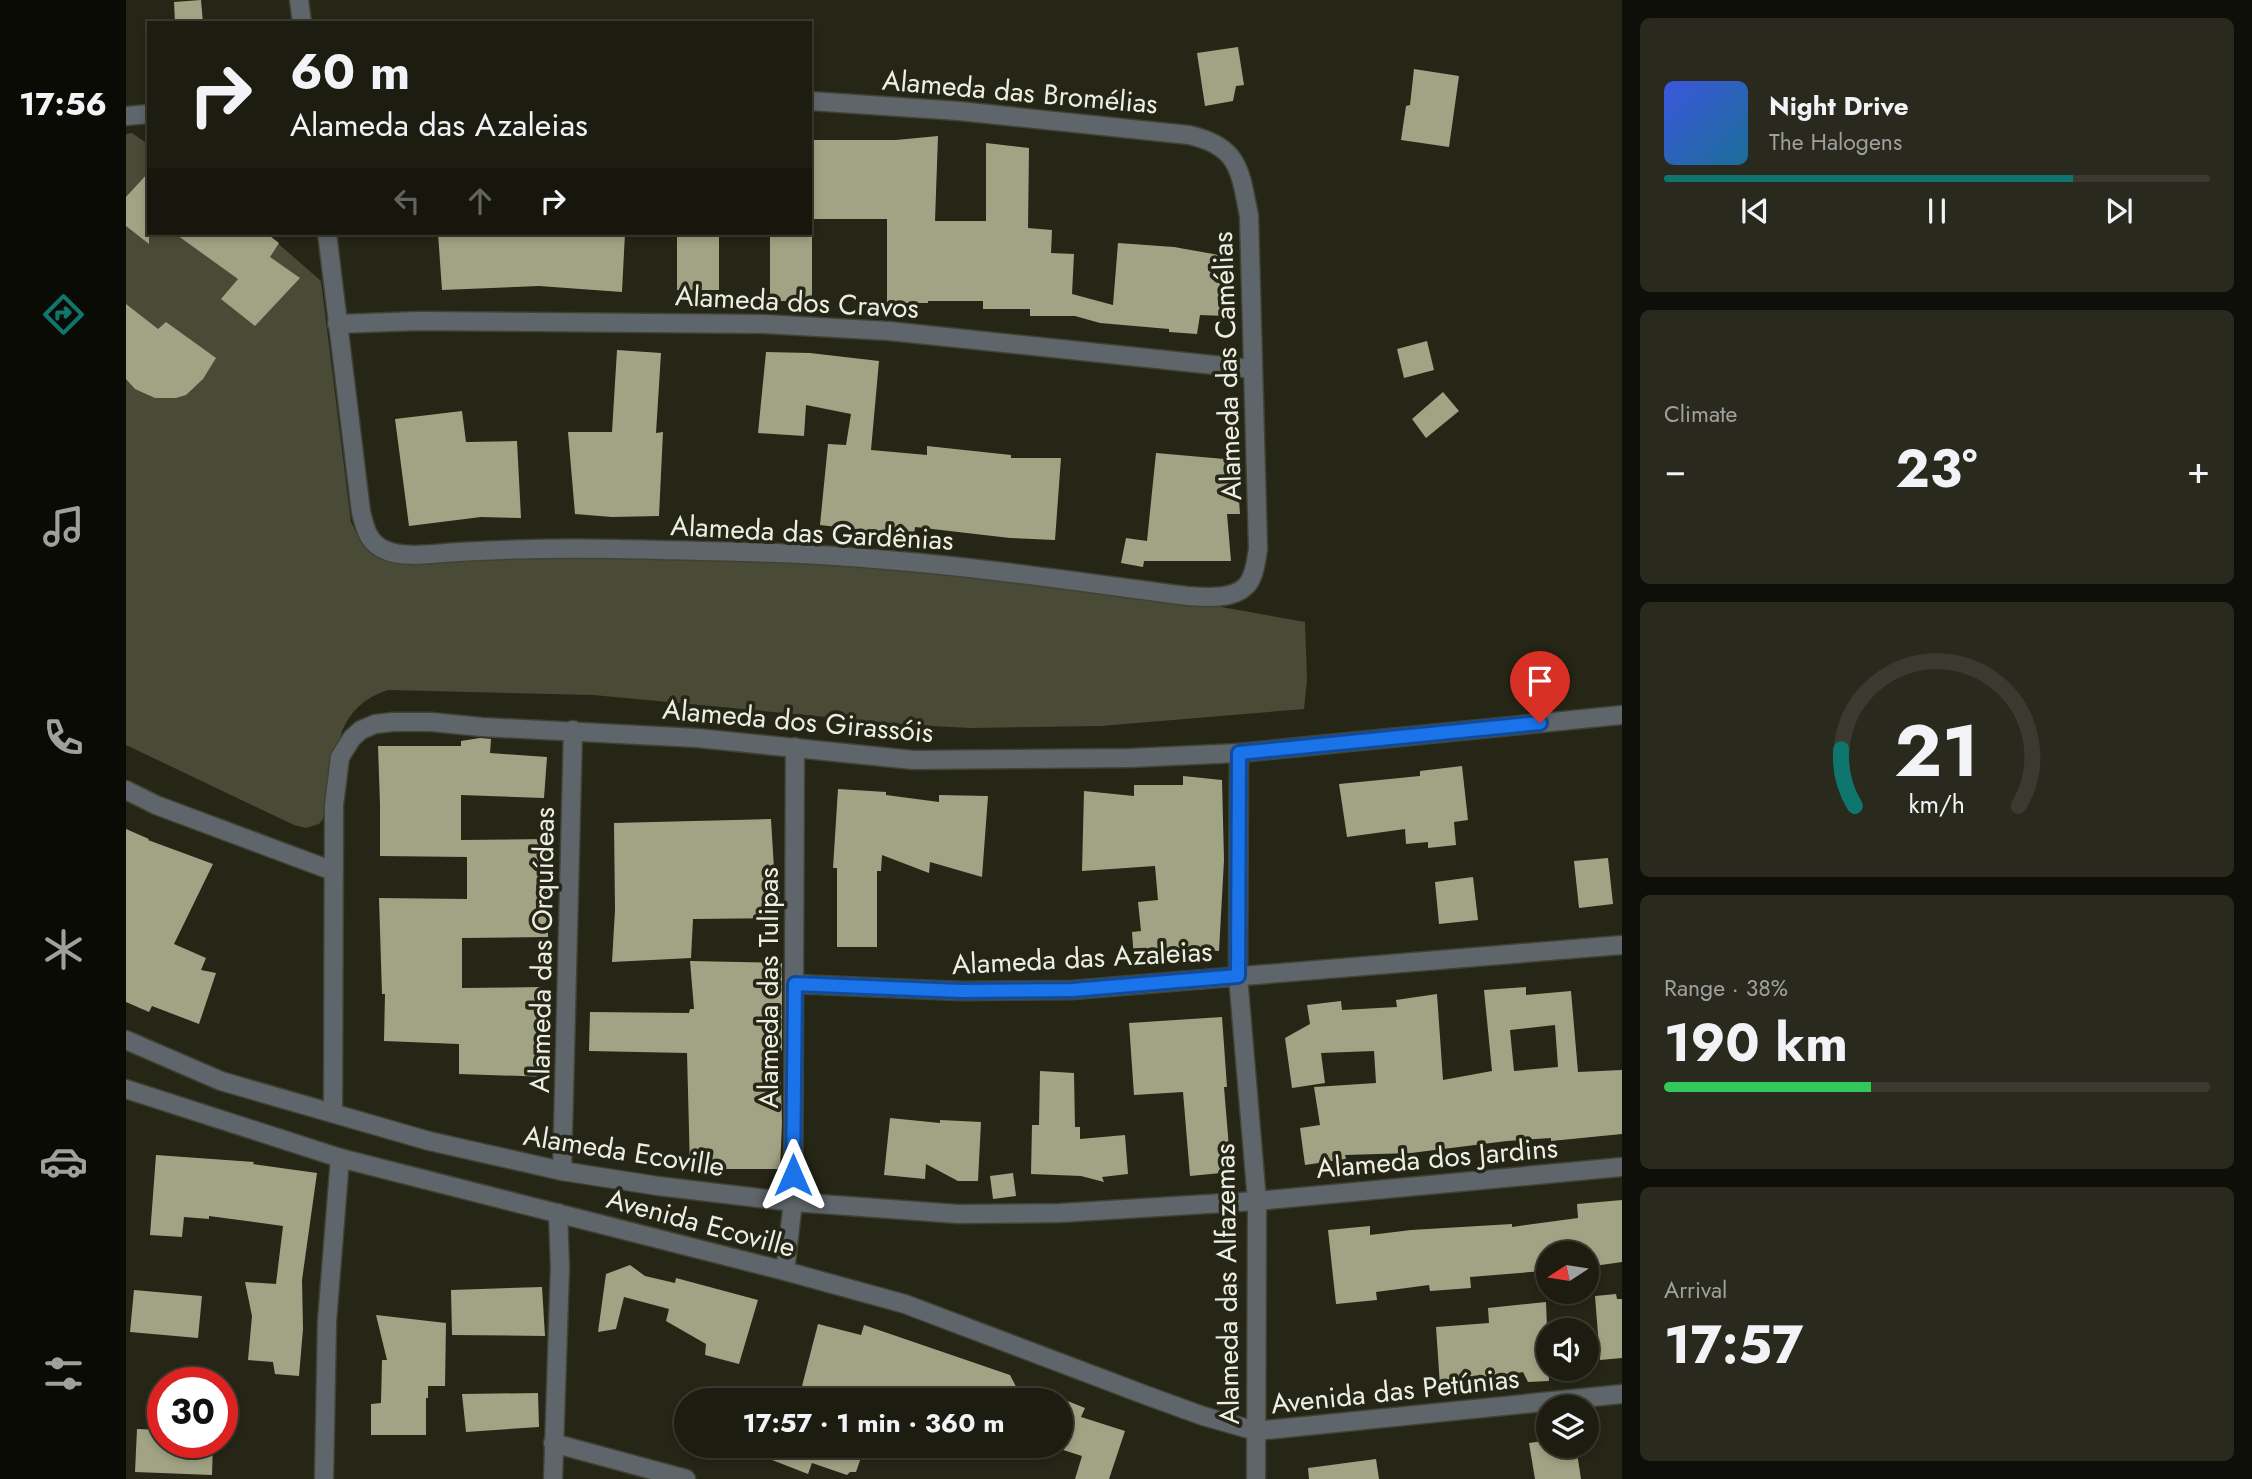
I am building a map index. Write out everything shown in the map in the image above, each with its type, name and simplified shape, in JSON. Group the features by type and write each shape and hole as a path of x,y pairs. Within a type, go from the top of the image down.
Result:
{"street":[{"path":"299,0 302,21"},
{"name":"Alameda das Bromélias","path":"812,101 959,111 1189,135 1207,139 1223,147"},
{"path":"126,116 147,114"},
{"name":"Alameda das Camélias","path":"1223,147 1237,166 1249,216 1252,369 1259,505 1258,549 1253,572 1246,586"},
{"path":"327,235 337,324"},
{"name":"Alameda dos Cravos","path":"337,324 419,321 764,324 889,331 1252,369"},
{"name":"Alameda das Gardênias","path":"337,324 360,512 367,534 384,550 402,553 616,549 749,552 886,559 1187,596 1222,595 1246,586"},
{"name":"Alameda dos Girassóis","path":"333,1113 334,805 340,757 352,738 361,730 375,724 401,722 697,738 913,760 1130,758 1239,753 1622,715"},
{"name":"Alameda das Orquídeas","path":"562,1171 573,730"},
{"name":"Alameda das Tulipas","path":"785,1271 793,1202 795,747"},
{"name":"Alameda das Alfazemas","path":"1239,753 1238,976 1257,1201 1256,1479"},
{"path":"126,790 156,805 333,871"},
{"name":"Alameda das Azaleias","path":"795,984 961,991 1072,990 1622,945"},
{"name":"Alameda Ecoville","path":"126,1040 221,1081 429,1141 562,1171 657,1186 793,1202 958,1214 1060,1213 1257,1201"},
{"name":"Avenida Ecoville","path":"126,1089 340,1158 905,1304 1203,1416 1256,1431"},
{"path":"324,1479 327,1321 340,1158"},
{"name":"Alameda dos Jardins","path":"1257,1201 1622,1167"},
{"path":"553,1479 560,1267 558,1213"},
{"name":"Avenida das Petúnias","path":"1256,1431 1622,1394"},
{"path":"553,1443 686,1479"}],"green space":[{"path":"132,133 147,144 147,235 268,235 321,281 351,522 360,540 375,554 718,557 925,569 1210,605 1305,622 1307,680 1304,709 1101,726 971,728 912,725 593,695 388,690 365,701 349,719 341,734 323,819 319,824 306,828 294,825 126,745 126,134"}],"building":[{"path":"201,0 203,21 175,21 174,2"},
{"path":"1238,47 1244,85 1236,86 1233,101 1205,106 1197,53"},
{"path":"1414,69 1459,76 1449,147 1401,140 1406,106 1410,105"},
{"path":"938,136 935,221 986,221 986,143 1029,148 1028,228 1052,230 1051,253 1074,254 1072,294 1113,305 1118,243 1174,247 1230,257 1225,316 1200,315 1197,334 1100,323 1075,316 1030,316 1030,309 983,309 983,301 887,303 887,219 812,219 812,140 896,140"},
{"path":"147,174 149,244 126,226 126,197"},
{"path":"177,235 269,235 279,243 270,257 300,278 255,326 221,299 238,279"},
{"path":"438,235 625,235 622,292 539,286 442,290"},
{"path":"677,235 719,235 719,290 677,290"},
{"path":"770,235 812,235 812,301 770,301"},
{"path":"126,304 158,329 166,322 216,358 203,379 186,395 155,398 135,389 126,379"},
{"path":"1427,341 1434,370 1404,378 1397,349"},
{"path":"617,350 661,353 656,433 663,432 659,516 612,517 575,514 568,432 612,432"},
{"path":"766,352 810,353 879,361 871,450 927,455 927,446 1011,455 1011,458 1061,458 1055,540 1010,538 915,527 914,536 820,525 828,444 846,445 851,414 806,405 804,436 758,433"},
{"path":"1443,392 1459,411 1426,438 1412,419"},
{"path":"462,411 466,442 517,441 521,518 481,517 409,526 395,419"},
{"path":"1156,453 1236,460 1240,514 1227,514 1231,561 1144,561 1143,567 1121,563 1126,538 1147,541"},
{"path":"491,739 490,753 547,757 544,798 461,795 461,840 547,839 548,937 462,938 462,988 542,987 543,1037 552,1037 552,1077 459,1074 459,1044 384,1041 385,994 382,994 379,898 467,899 467,857 380,856 378,746 461,746 461,741"},
{"path":"1462,766 1468,820 1454,822 1456,845 1428,848 1428,842 1406,844 1405,829 1347,837 1339,784 1420,776 1420,771"},
{"path":"1183,776 1222,780 1224,860 1219,951 1180,948 1181,955 1134,959 1132,932 1141,931 1138,902 1158,900 1155,866 1082,871 1084,791 1134,796 1134,785 1183,785"},
{"path":"838,789 886,792 886,795 939,802 939,795 988,796 982,877 930,862 929,873 882,855 881,871 877,871 877,947 837,947 837,868 833,868"},
{"path":"771,819 774,869 780,869 780,918 693,919 691,958 612,962 615,910 614,823"},
{"path":"126,829 213,864 174,944 206,958 201,970 216,973 199,1024 152,1006 149,1012 126,1002"},
{"path":"1608,858 1613,904 1579,908 1574,861"},
{"path":"1473,877 1478,920 1439,924 1435,882"},
{"path":"690,961 782,963 780,1169 690,1169 687,1053 589,1051 590,1012 689,1013 690,1009 694,1009"},
{"path":"1526,987 1526,995 1571,991 1578,1072 1622,1070 1622,1134 1551,1141 1551,1138 1507,1141 1411,1153 1345,1155 1346,1159 1305,1165 1300,1128 1320,1125 1314,1087 1376,1083 1374,1051 1321,1053 1325,1083 1292,1088 1285,1038 1310,1024 1307,1005 1341,1001 1342,1010 1397,1007 1396,1000 1437,994 1443,1080 1492,1071 1484,990","holes":["1555,1025 1558,1067 1514,1071 1510,1030"]},
{"path":"1222,1017 1231,1172 1190,1176 1183,1092 1134,1095 1129,1023"},
{"path":"1040,1071 1074,1073 1075,1127 1080,1127 1080,1139 1125,1135 1128,1174 1102,1177 1104,1182 1081,1176 1031,1174 1032,1125 1039,1125"},
{"path":"890,1118 940,1123 940,1120 981,1122 978,1181 958,1181 926,1164 925,1179 884,1175"},
{"path":"156,1155 254,1162 253,1164 317,1173 302,1280 303,1329 299,1376 275,1374 273,1362 248,1360 252,1316 245,1282 276,1284 283,1226 209,1216 209,1219 184,1217 182,1237 150,1235"},
{"path":"1013,1173 1016,1196 993,1199 990,1176"},
{"path":"1622,1200 1622,1262 1600,1265 1600,1241 1536,1241 1536,1272 1470,1277 1471,1288 1430,1291 1429,1285 1376,1292 1377,1300 1336,1304 1328,1230 1370,1226 1370,1235 1512,1224 1512,1227 1578,1218 1577,1204"},
{"path":"630,1265 645,1276 675,1283 676,1278 758,1300 739,1364 705,1355 706,1344 666,1321 669,1309 624,1297 616,1329 598,1332 606,1274"},
{"path":"542,1287 545,1336 452,1335 451,1290"},
{"path":"134,1290 202,1296 198,1338 130,1332"},
{"path":"1616,1294 1617,1299 1622,1299 1622,1358 1600,1360 1599,1318 1597,1318 1596,1304 1600,1304 1600,1296"},
{"path":"1546,1304 1547,1318 1536,1318 1536,1381 1549,1381 1528,1382 1523,1372 1475,1384 1440,1386 1436,1327 1489,1323 1488,1308"},
{"path":"376,1315 446,1323 445,1386 428,1386 426,1435 371,1435 371,1404 381,1403 382,1360 387,1360"},
{"path":"818,1324 861,1335 864,1325 1010,1375 1017,1388 809,1388 802,1386"},
{"path":"538,1393 539,1427 466,1432 462,1394"},
{"path":"1073,1403 1085,1408 1081,1417 1125,1431 1109,1479 1075,1479 1082,1456 1073,1453"},
{"path":"137,1429 147,1429 147,1458 213,1458 212,1475 135,1472"},
{"path":"1536,1442 1536,1458 1578,1458 1581,1479 1535,1479 1529,1443"},
{"path":"767,1458 861,1458 856,1472 847,1475 812,1463 808,1474"},
{"path":"1376,1459 1379,1479 1309,1479 1308,1468"}],"route":[{"path":"793,1175 795,984 961,991 1072,990 1238,976 1239,753 1540,723"}]}
